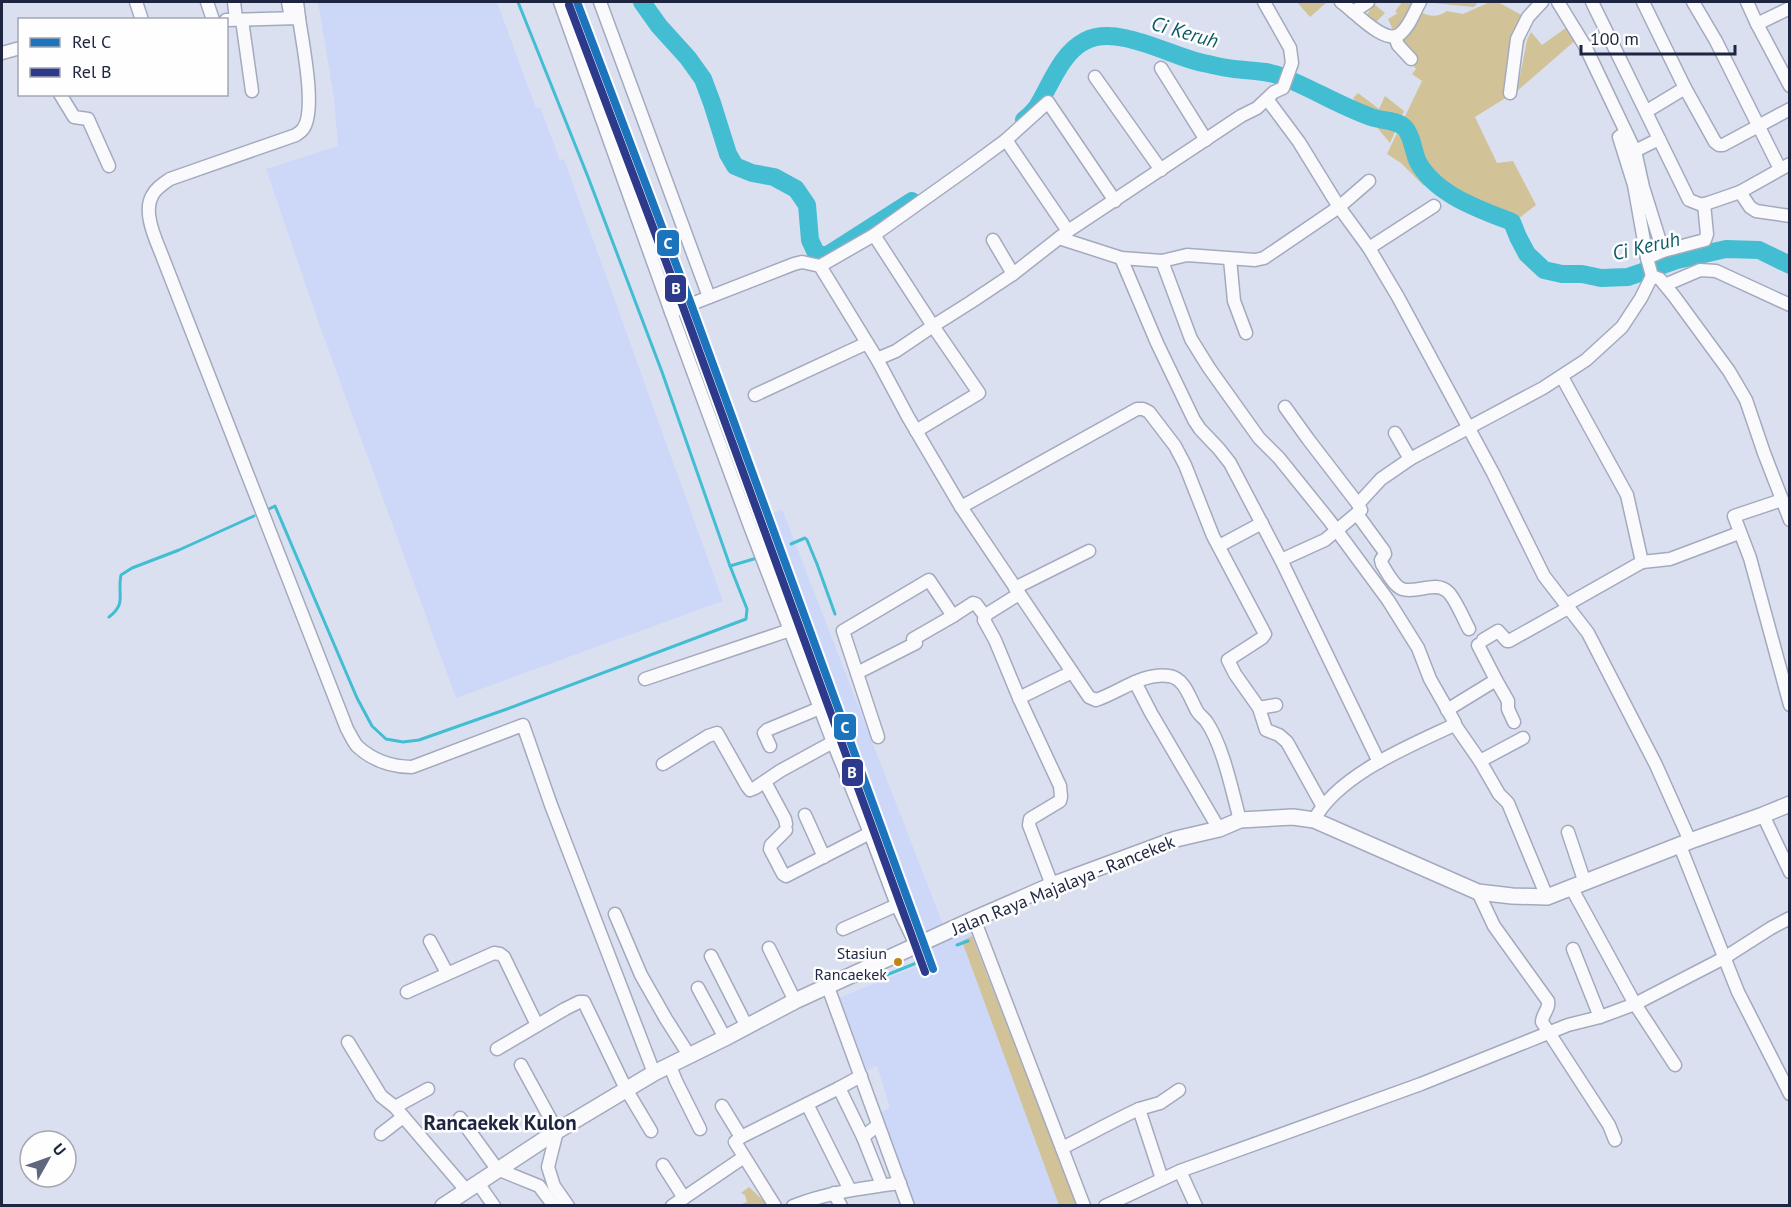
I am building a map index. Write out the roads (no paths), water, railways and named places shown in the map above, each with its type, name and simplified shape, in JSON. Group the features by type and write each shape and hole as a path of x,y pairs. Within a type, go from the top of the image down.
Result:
{"main road":[{"name":"Jalan Raya Majalaya - Rancekek","path":"443,1206 466,1194 498,1169 626,1089 795,1001 1053,885 1176,839 1219,829 1240,820 1293,817 1314,820 1478,892 1547,897 1790,804"}],"street":[{"path":"136,2 141,18"},
{"path":"207,2 212,18"},
{"path":"234,2 235,20 252,91"},
{"path":"288,2 295,18 310,100 308,116 303,129 296,135 170,179 157,189 150,198 149,209 160,254 347,729 356,745 382,762 401,767 412,767 523,725 555,816 654,1073"},
{"path":"295,18 297,2"},
{"path":"560,2 671,312 790,630 897,905 916,945"},
{"path":"600,2 709,297"},
{"path":"877,359 896,351 1012,274 1064,234 1241,116 1257,108 1274,92 1283,88 1292,63 1290,48 1264,2"},
{"path":"1341,2 1383,35 1395,37 1409,23 1420,2"},
{"path":"1353,12 1368,2"},
{"path":"1510,93 1517,39 1528,17 1542,2"},
{"path":"1281,560 1326,540 1358,509 1381,479 1410,459 1563,381 1622,327 1641,298 1649,267 1623,134 1585,46 1558,2"},
{"path":"1594,2 1689,200 1704,204 1740,192 1785,167 1758,126 1716,41 1693,2"},
{"path":"1643,2 1686,88 1715,142 1719,145 1724,145 1790,109"},
{"path":"1747,2 1790,86"},
{"path":"1757,24 1790,8"},
{"path":"235,20 295,18"},
{"path":"1395,37 1398,45 1411,59"},
{"path":"2,53 18,49"},
{"path":"1778,64 1790,59"},
{"path":"1161,68 1206,140"},
{"path":"1095,77 1161,170"},
{"path":"1647,111 1686,88"},
{"path":"61,96 74,117 88,119 109,166"},
{"path":"1267,99 1299,142 1339,207 1369,248 1469,427 1544,576 1588,633 1666,785 1724,958 1750,1018 1790,1094"},
{"path":"671,312 794,264 802,262 820,266 874,235 1006,140 1048,102 1115,201"},
{"path":"1623,134 1635,151 1643,187 1663,251"},
{"path":"1635,151 1659,139"},
{"path":"1006,140 1064,234 1121,258 1162,261 1187,255 1210,255 1230,259 1264,258 1339,207 1369,181"},
{"path":"1740,192 1753,210 1790,216"},
{"path":"1649,267 1663,251 1705,240 1707,234 1704,204"},
{"path":"1369,248 1434,206"},
{"path":"874,235 979,393 916,431"},
{"path":"993,240 1012,274"},
{"path":"1121,258 1157,343 1194,420 1230,463 1281,560 1379,762"},
{"path":"1230,259 1234,302 1246,333"},
{"path":"1162,261 1191,339 1209,368 1259,438 1279,458 1337,531 1388,600 1418,648 1430,679 1455,725 1499,794 1508,803 1547,897"},
{"path":"820,266 877,359 961,507 1089,697 1096,700 1135,682 1157,676 1175,678 1182,684 1198,714 1206,720 1216,741 1240,820"},
{"path":"1649,267 1729,371 1746,400 1790,520"},
{"path":"1665,285 1700,270 1716,271 1790,305"},
{"path":"755,395 867,343"},
{"path":"1563,381 1627,495 1642,562"},
{"path":"1285,407 1358,509 1384,551 1382,564 1400,588 1408,590 1433,587 1446,590 1469,629"},
{"path":"961,507 1137,409 1149,412 1175,446 1185,465 1219,546 1265,634 1228,660 1259,708 1266,730 1276,733 1287,742 1322,805"},
{"path":"1395,433 1410,459"},
{"path":"1782,500 1734,516 1750,558 1790,705"},
{"path":"1219,546 1262,523"},
{"path":"1514,722 1508,709 1508,702 1480,643 1498,631 1509,641 1642,562 1670,559 1739,533"},
{"path":"985,616 1017,591 1089,551"},
{"path":"878,737 843,631 929,580 953,616"},
{"path":"857,673 916,643 913,639 973,603 976,604 985,616 984,620 995,639 1019,698 1060,786 1060,801 1030,819 1029,823 1037,849 1053,885"},
{"path":"645,679 790,630"},
{"path":"1019,698 1072,672"},
{"path":"1447,710 1496,680"},
{"path":"1135,682 1219,829"},
{"path":"1259,708 1276,705"},
{"path":"770,746 764,733 767,730 820,708"},
{"path":"1314,820 1322,805 1339,789 1379,762 1455,725"},
{"path":"663,764 715,733 722,740 750,790 833,742"},
{"path":"1480,761 1523,738"},
{"path":"765,782 785,819 786,827 770,849 786,876 870,833"},
{"path":"805,815 824,857"},
{"path":"1763,815 1790,873"},
{"path":"1568,832 1578,885 1635,1004 1675,1065"},
{"path":"1478,892 1494,926 1548,1001 1542,1022 1609,1125 1616,1140"},
{"path":"843,929 897,905"},
{"path":"615,915 641,975 689,1055"},
{"path":"1105,1206 1180,1171 1421,1084 1568,1024 1600,1017 1635,1004 1724,958 1790,918"},
{"path":"974,919 1084,1206"},
{"path":"430,941 447,973"},
{"path":"769,948 795,1001"},
{"path":"1574,949 1600,1017"},
{"path":"407,992 494,953 500,954 504,957 537,1025"},
{"path":"711,956 747,1026"},
{"path":"828,987 908,1206"},
{"path":"698,988 725,1038"},
{"path":"497,1049 579,1002 584,1002 626,1089 651,1131"},
{"path":"348,1042 381,1096 399,1112 466,1194 494,1206"},
{"path":"521,1065 557,1131 548,1167 554,1186 568,1206"},
{"path":"670,1066 700,1129"},
{"path":"775,1206 735,1142 861,1076"},
{"path":"839,1088 863,1137 882,1185"},
{"path":"381,1134 399,1112 428,1089"},
{"path":"1062,1148 1116,1119 1160,1103 1179,1089"},
{"path":"807,1104 850,1190"},
{"path":"722,1106 741,1137"},
{"path":"1139,1110 1162,1179"},
{"path":"460,1119 498,1169 539,1186 554,1206"},
{"path":"863,1137 878,1125"},
{"path":"672,1206 744,1157"},
{"path":"663,1166 684,1198"},
{"path":"1180,1171 1196,1206"},
{"path":"793,1206 834,1193 900,1183"},
{"path":"834,1193 841,1206"}],"waterway":[{"path":"269,509 275,506 357,698 372,726 386,739 403,742 419,740 746,619 747,609 662,372 518,2"},
{"name":"Ci Keruh","path":"642,2 703,79 728,154 735,166 752,173 774,177 796,189 807,205 810,240 816,253 826,256 912,201"},
{"name":"Ci Keruh","path":"1024,120 1037,107 1057,71 1069,53 1077,46 1098,37 1112,36 1128,39 1203,63 1277,75 1360,113 1401,125 1410,136 1418,162 1426,174 1459,200 1512,222 1527,254 1544,270 1601,278 1628,277 1677,260 1726,249 1759,250 1790,265"},
{"path":"109,617 120,603 121,575 132,568 179,550 254,516"},
{"path":"791,544 805,538 807,540 835,614"},
{"path":"768,552 776,550"},
{"path":"730,566 757,558"},
{"path":"957,945 968,941"},
{"path":"884,976 914,964 923,957"}],"rail line":[{"name":"C","path":"577,2 691,304 933,969"},
{"name":"B","path":"569,5 683,307 925,972"}],"place":[{"name":"Stasiun Rancaekek","path":"898,962"}],"district":[{"name":"Rancaekek Kulon","path":"500,1122"}]}
